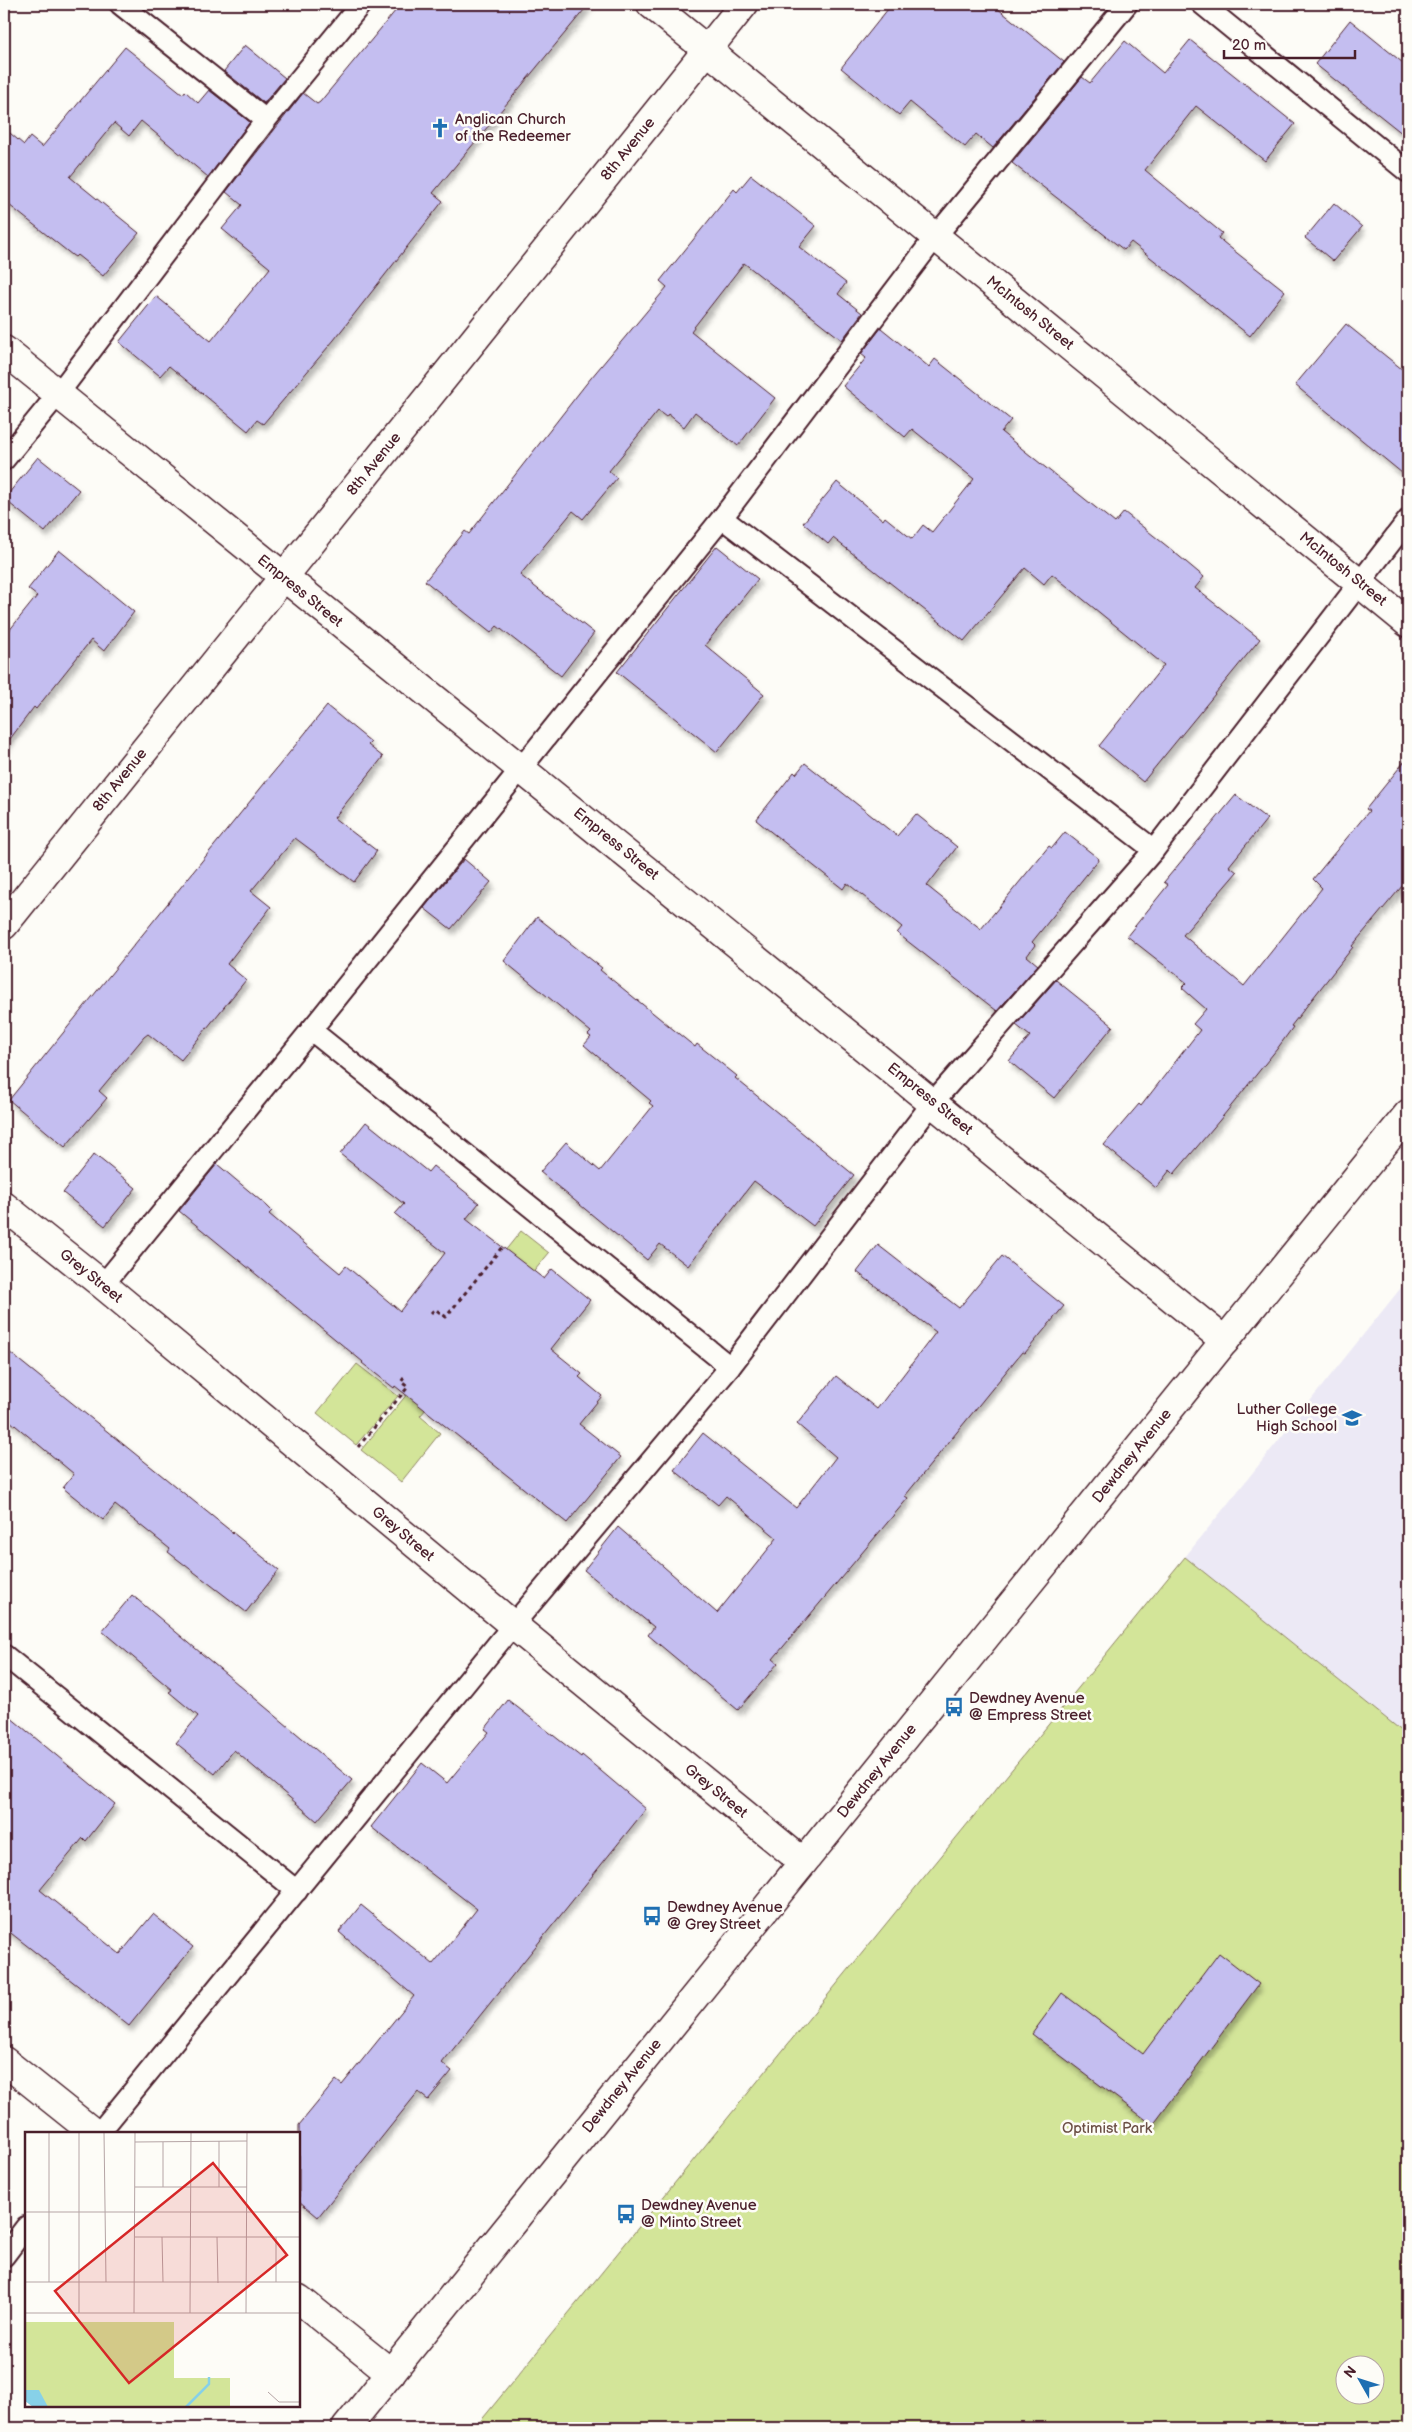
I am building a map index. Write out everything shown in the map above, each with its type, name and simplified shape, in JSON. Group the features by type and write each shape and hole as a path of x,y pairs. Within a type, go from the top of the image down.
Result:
{"street":[{"name":"McIntosh Street","path":"651,4 1408,622"},
{"name":"8th Avenue","path":"4,925 744,4"},
{"name":"Empress Street","path":"4,350 283,578 934,1101 1225,1341"},
{"name":"Dewdney Avenue","path":"346,2428 1408,1114"},
{"name":"Grey Street","path":"4,1206 103,1285 513,1625 803,1862"},
{"path":"4,2061 93,2132"},
{"path":"300,2299 391,2372"}],"lane":[{"path":"120,4 266,120"},
{"path":"4,460 58,394 266,120 361,4"},
{"path":"103,1285 311,1030 520,767 722,518 936,236 1126,4"},
{"path":"1202,4 1408,172"},
{"path":"722,518 1154,850"},
{"path":"100,2132 513,1625 730,1367 934,1101 1154,850 1408,520"},
{"path":"311,1030 730,1367"},
{"path":"4,1655 297,1891"},
{"path":"4,2256 25,2228"}],"path":[{"path":"431,1313 435,1309 446,1317 502,1247"},
{"path":"356,1449 408,1387 401,1382 404,1378"}],"shaded area":[{"name":"Luther College High School","path":"1408,1279 1408,1736 1185,1557"}],"green space":[{"path":"521,1231 549,1253 474,1344 453,1315"},
{"path":"357,1364 398,1396 356,1445 317,1413"},
{"path":"408,1393 427,1408 420,1416 440,1433 401,1482 361,1450"},
{"name":"Optimist Park","path":"1185,1557 1408,1736 1408,2428 475,2428"}],"building":[{"path":"401,4 589,4 433,193 443,201 334,340 263,424 257,420 248,431 169,366 160,376 119,342 156,296 211,341 270,268 222,229 242,205 226,192 303,93 317,104 320,102"},
{"path":"892,4 992,4 1064,62 993,148 976,134 965,147 910,102 899,115 841,68"},
{"path":"1350,20 1408,67 1408,138 1315,64"},
{"path":"1190,40 1295,124 1265,161 1196,106 1145,170 1222,233 1218,238 1285,291 1250,336 1131,242 1124,250 1012,163 1082,77 1090,83 1125,41 1163,73"},
{"path":"245,45 285,78 264,103 224,71"},
{"path":"125,47 183,94 185,91 198,103 209,90 250,122 208,177 141,121 129,136 114,123 70,177 139,233 103,276 77,255 75,257 72,255 4,201 4,128 24,145 30,137 42,147"},
{"path":"751,175 816,226 799,247 846,283 838,294 862,313 842,340 744,263 691,331 775,398 738,446 695,412 684,427 668,414 666,417 658,411 609,471 617,478 583,519 573,511 520,575 594,633 561,676 497,626 491,633 425,581 465,531 469,534 586,384 667,287 660,281 734,189 737,192"},
{"path":"1334,203 1362,227 1333,261 1305,238"},
{"path":"1346,324 1408,374 1408,478 1295,385"},
{"path":"881,328 929,367 935,359 1011,420 1001,432 1115,523 1124,512 1168,547 1204,577 1195,588 1260,639 1143,782 1099,746 1164,665 1052,574 1044,584 1025,568 964,641 833,538 828,544 803,523 837,482 883,520 885,517 912,539 923,525 932,532 974,479 912,429 905,437 843,386 866,358 861,354"},
{"path":"38,457 79,490 45,532 4,499"},
{"path":"717,546 758,579 705,645 764,694 717,752 617,672"},
{"path":"59,550 134,612 104,651 91,640 36,709 34,707 4,747 4,637 37,596 28,589"},
{"path":"327,706 371,742 368,745 383,757 334,818 377,851 354,882 295,838 251,891 271,907 227,964 246,980 181,1060 148,1034 144,1037 99,1091 107,1098 65,1147 9,1100"},
{"path":"1408,757 1408,879 1352,946 1291,1026 1293,1027 1277,1049 1219,1121 1174,1174 1170,1170 1156,1188 1104,1145 1139,1104 1141,1106 1200,1030 1193,1024 1206,1009 1182,988 1187,983 1127,936 1168,885 1164,882 1236,795 1267,819 1229,866 1237,872 1183,935 1244,986 1322,888 1313,879 1369,811 1366,809"},
{"path":"805,763 897,836 916,814 957,847 927,886 981,929 1049,846 1052,848 1065,832 1099,859 1032,942 1035,945 1027,956 1038,965 997,1011 897,933 902,927 847,883 843,889 756,820 794,772 796,774"},
{"path":"464,859 491,882 451,929 424,908"},
{"path":"537,917 602,968 600,970 695,1047 697,1044 737,1076 735,1078 854,1175 813,1226 754,1181 688,1266 660,1244 647,1260 540,1172 566,1142 600,1171 653,1106 649,1103 651,1101 584,1045 591,1037 588,1035 591,1032 504,961"},
{"path":"1056,980 1113,1026 1054,1098 1009,1061 1030,1036 1016,1025"},
{"path":"366,1122 428,1172 433,1166 479,1203 466,1219 544,1279 552,1269 590,1300 551,1349 582,1374 579,1377 602,1396 579,1424 621,1457 567,1523 395,1386 394,1388 362,1363 179,1211 217,1164 267,1206 272,1211 269,1214 340,1273 346,1266 400,1311 445,1253 395,1214 404,1204 340,1154"},
{"path":"94,1154 136,1188 105,1226 63,1193"},
{"path":"878,1245 959,1308 1002,1256 1064,1306 1025,1353 1022,1352 905,1496 908,1498 773,1659 778,1663 738,1710 648,1635 654,1627 584,1570 618,1527 717,1613 777,1538 726,1496 718,1505 674,1470 703,1433 796,1508 836,1457 797,1424 836,1376 877,1409 936,1332 857,1272"},
{"path":"4,1348 279,1570 246,1612 168,1552 170,1549 115,1505 103,1520 63,1488 74,1474 4,1416"},
{"path":"132,1595 352,1780 317,1821 234,1750 215,1774 176,1743 198,1716 169,1692 172,1690 102,1631"},
{"path":"508,1700 581,1757 582,1755 646,1809 442,2063 452,2071 428,2100 418,2092 318,2217 300,2202 299,2125 336,2080 342,2085 414,1996 339,1932 361,1905 433,1964 477,1909 371,1827 422,1763 447,1783 489,1732 485,1729"},
{"path":"4,1712 115,1804 86,1841 83,1838 40,1890 120,1954 153,1914 193,1947 129,2026 7,1930 4,1934"},
{"path":"1219,1953 1259,1984 1153,2125 1032,2034 1062,1993 1143,2054"}],"place":[{"name":"Anglican Church of the Redeemer","path":"440,128"},
{"name":"Luther College High School","path":"1352,1418"},
{"name":"Dewdney Avenue @ Empress Street","path":"954,1707"},
{"name":"Dewdney Avenue @ Grey Street","path":"652,1916"},
{"name":"Dewdney Avenue @ Minto Street","path":"626,2214"}]}
